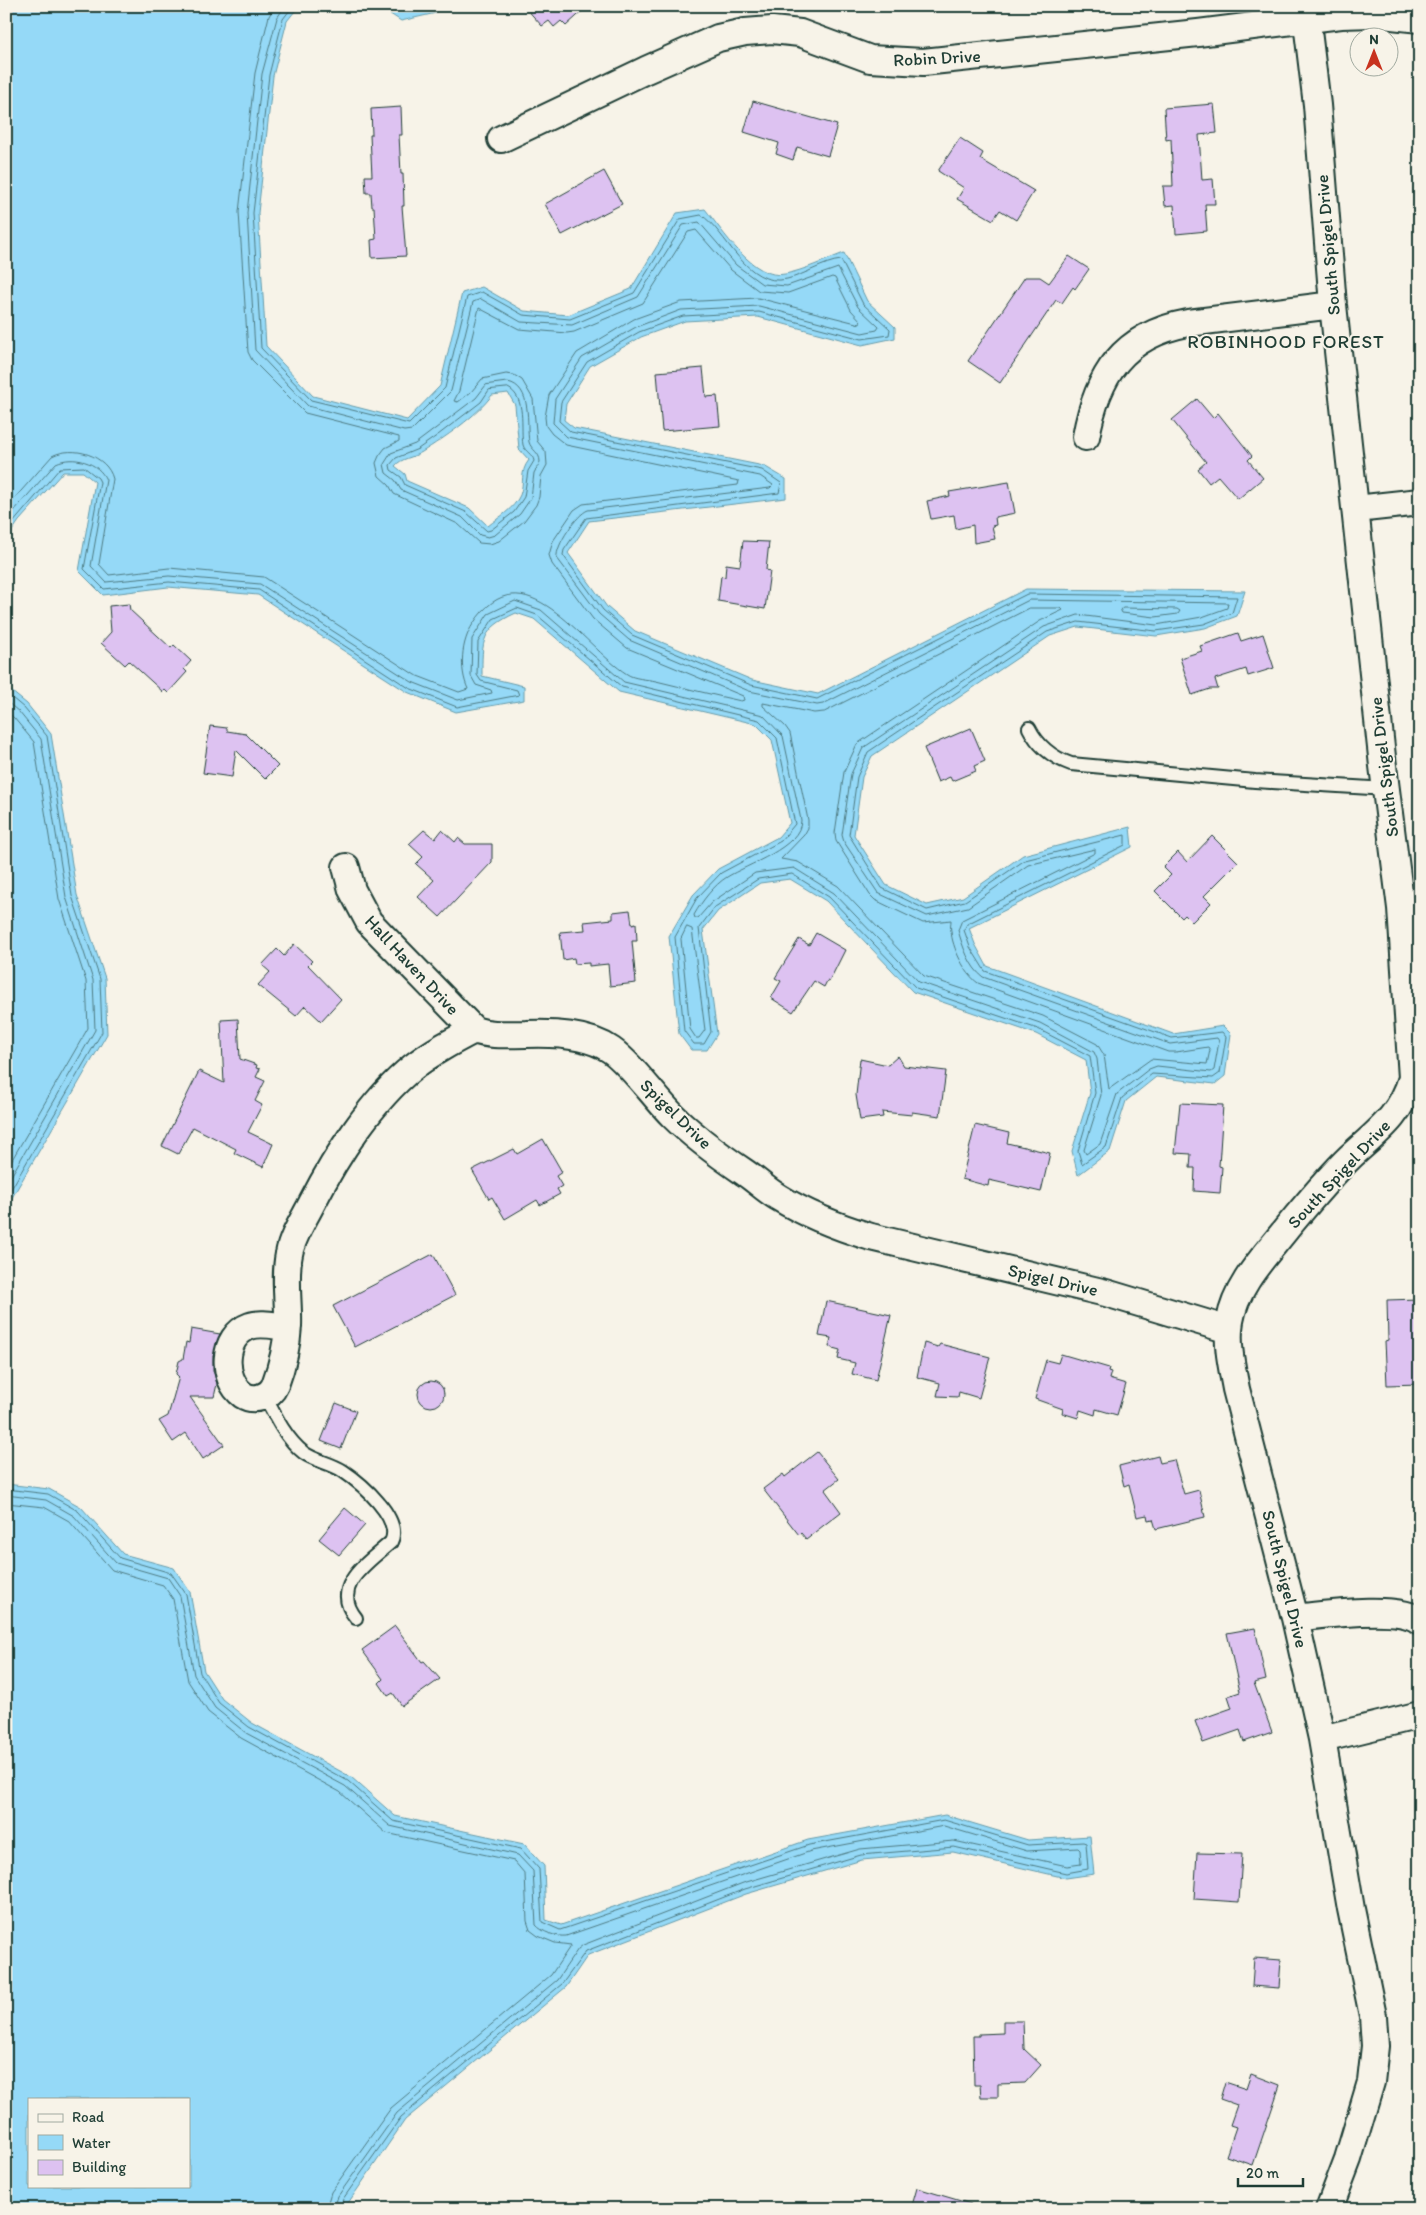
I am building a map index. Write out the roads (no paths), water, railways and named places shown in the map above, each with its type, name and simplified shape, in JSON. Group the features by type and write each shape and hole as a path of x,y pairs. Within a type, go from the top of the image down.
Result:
{"street":[{"name":"Robin Drive","path":"502,139 718,38 745,32 772,30 800,33 870,59 923,62 1306,13 1373,14 1420,19"},
{"name":"South Spigel Drive","path":"1306,13 1317,105 1333,305 1387,789 1413,961 1412,1078 1407,1096 1397,1112 1346,1161 1312,1198 1250,1274 1237,1299 1230,1320 1229,1330 1230,1358 1236,1389 1295,1618 1322,1739 1351,1908 1373,2016 1375,2046 1371,2082 1348,2159 1329,2209"},
{"path":"1086,437 1091,411 1100,386 1114,364 1130,347 1145,336 1166,327 1180,324 1333,305"},
{"path":"1356,509 1420,502"},
{"name":"Hall Haven Drive","path":"346,867 352,890 369,922 474,1030"},
{"path":"288,1327 251,1326 241,1331 230,1345 227,1359 229,1374 237,1390 245,1397 256,1398 265,1396 274,1388 284,1358 288,1327 289,1254 322,1184 353,1135 386,1093 412,1068 442,1046 474,1030"},
{"name":"Spigel Drive","path":"474,1030 487,1035 534,1033 568,1036 590,1040 611,1050 625,1063 655,1099 689,1132 776,1196 804,1212 841,1228 871,1237 1106,1292 1229,1330"},
{"path":"1295,1618 1348,1612 1402,1612 1420,1620"},
{"path":"1322,1739 1420,1715"}],"lane":[{"path":"1029,728 1043,748 1057,759 1070,764 1255,781 1387,789"},
{"path":"265,1396 278,1421 295,1444 305,1454 341,1470 362,1485 380,1504 394,1527 395,1535 391,1542 352,1577 347,1590 347,1600 356,1618"}],"water":[{"path":"6,6 299,6 287,21 273,76 258,213 266,346 313,396 407,420 440,386 462,293 482,287 524,311 568,315 631,289 677,213 705,209 740,252 762,270 773,274 785,274 800,270 844,253 867,301 895,327 895,338 862,345 758,317 685,321 641,337 590,366 566,404 564,420 574,428 764,466 786,479 786,498 589,521 568,553 607,607 635,631 752,680 818,694 1026,589 1245,591 1237,616 1205,628 1156,636 1078,627 1050,636 872,756 862,777 854,835 886,885 927,905 963,897 1023,855 1130,827 1132,847 969,928 975,944 987,966 1173,1034 1223,1026 1231,1034 1225,1076 1215,1084 1156,1077 1126,1101 1110,1151 1078,1175 1072,1151 1090,1093 1086,1060 1036,1034 913,992 826,901 790,879 760,883 718,911 703,930 717,1034 707,1050 691,1050 679,1034 669,936 693,895 718,869 778,837 790,823 772,740 756,724 619,692 534,619 516,613 496,625 486,637 482,653 482,676 524,686 524,700 456,712 407,692 258,595 168,587 103,595 79,571 95,482 83,472 63,472 19,521 6,540","holes":["508,393 515,405 519,449 529,460 524,469 520,495 517,500 506,512 488,526 469,508 407,481 405,474 395,466 400,461 422,452 450,433 478,411 492,395"]},
{"path":"378,6 435,6 436,13 401,21"},
{"path":"6,687 27,704 51,734 77,895 105,978 107,1034 6,1208"},
{"path":"6,1484 49,1489 81,1507 123,1554 174,1568 190,1592 204,1671 222,1699 252,1723 351,1777 395,1816 524,1844 544,1866 546,1920 561,1925 808,1840 945,1815 1028,1840 1090,1836 1094,1874 1066,1878 953,1852 862,1860 746,1894 588,1955 566,1987 405,2120 344,2209 6,2209"}],"district":[{"name":"ROBINHOOD FOREST","path":"1286,341"}]}
